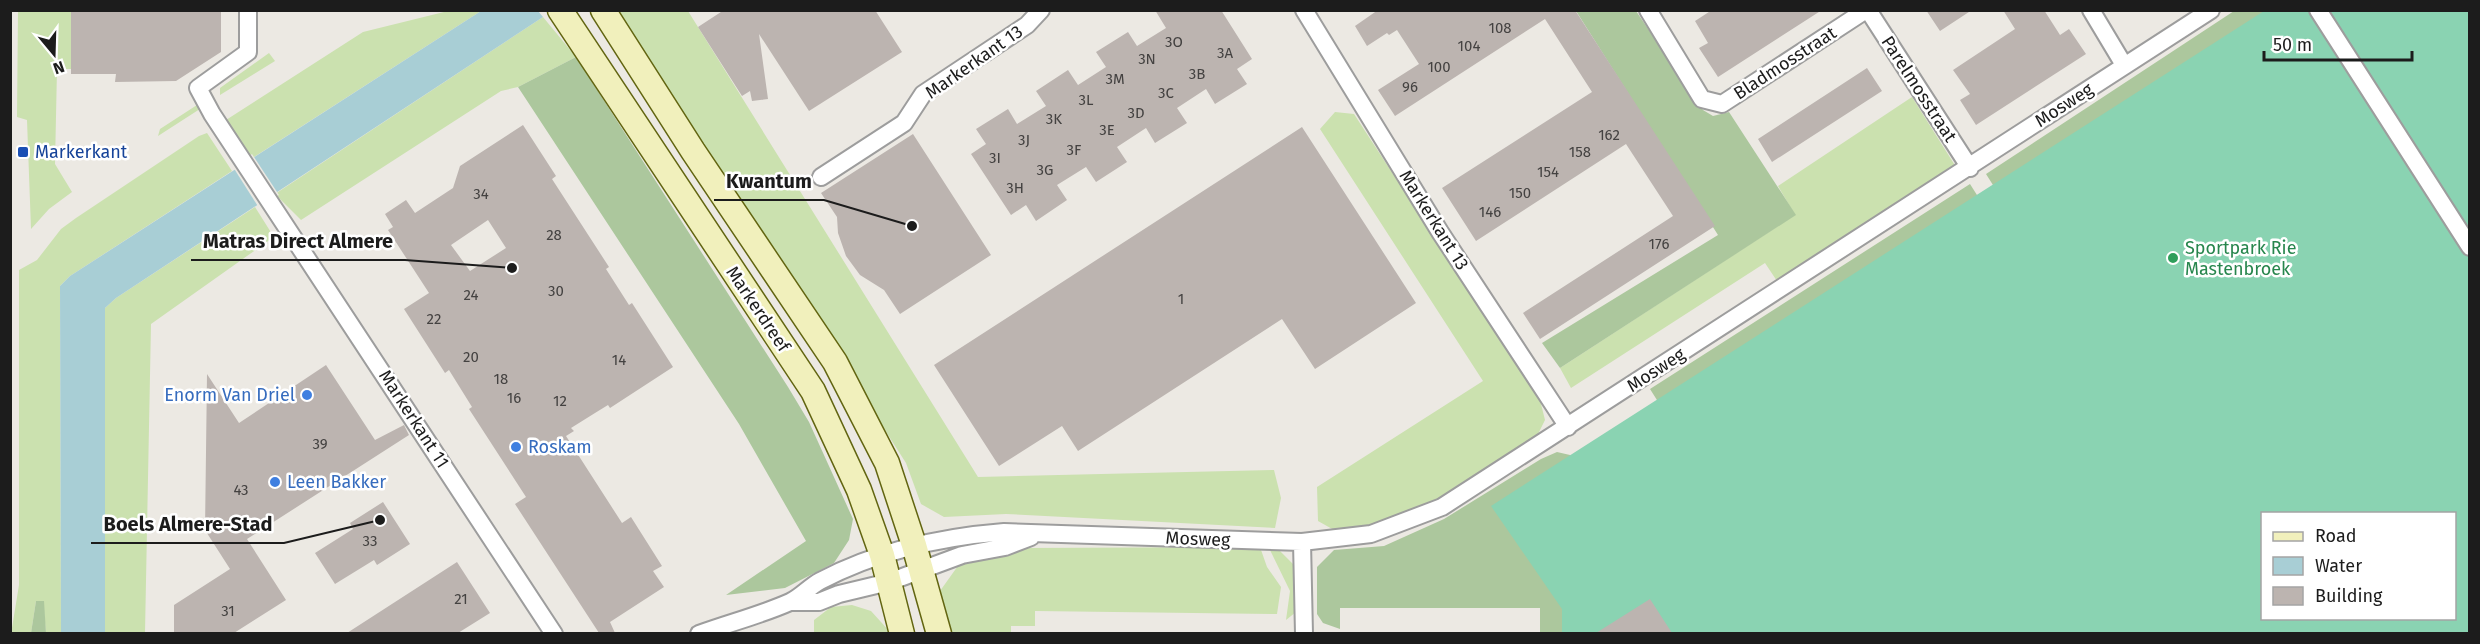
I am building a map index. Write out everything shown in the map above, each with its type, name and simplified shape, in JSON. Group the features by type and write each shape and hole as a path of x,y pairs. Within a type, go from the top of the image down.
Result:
{"main road":[{"name":"Markerdreef","path":"560,10 813,390 859,490 882,555 902,633"},
{"name":"Markerdreef","path":"603,10 693,151 835,362 887,463 922,570 939,633"}],"street":[{"name":"Markerkant 11","path":"248,10 248,52 198,88 212,114 554,633"},
{"name":"Markerkant 13","path":"820,177 904,123 923,94 1027,26 1041,10"},
{"name":"Markerkant 13","path":"1304,10 1440,232 1568,427"},
{"name":"Bladmosstraat","path":"1648,10 1702,99 1722,104 1867,10"},
{"name":"Parelmosstraat","path":"1867,10 1970,168"},
{"path":"2091,10 2124,65"},
{"name":"Mosweg","path":"791,602 818,582 882,555 960,535 1004,532 1302,542 1371,534 1442,507 1970,168 2211,10"},
{"path":"2318,10 2469,247"},
{"name":"Mosweg","path":"791,602 819,602 839,594 889,582 962,555 1005,547 1041,533"},
{"path":"1302,542 1304,633"},
{"path":"699,633 791,602"}],"green space":[{"path":"18,11 71,11 71,69 57,69 55,164 72,192 49,209 31,229 27,120 17,117"},
{"path":"448,11 481,11 251,159 226,120 363,32"},
{"path":"617,11 688,11 978,477 1274,470 1281,498 1275,528 1006,514 944,517 921,504 906,463"},
{"path":"1576,11 1636,11 1703,110 1713,116 1729,112 1796,215 1560,368 1542,343 1718,235"},
{"path":"2234,11 2301,11 2017,223 1986,174"},
{"name":"Sportpark Rie Mastenbroek","path":"2264,11 2469,11 2469,633 1562,633 1562,609 1491,506"},
{"path":"543,17 576,57 518,87 501,91 301,220 275,194"},
{"path":"269,53 275,61 220,95 220,88"},
{"path":"576,57 809,422 853,519 849,540 834,563 785,588 726,595 806,541 739,424 518,87"},
{"path":"1912,97 1956,167 1777,281 1765,263 1571,388 1560,368 1795,215 1778,186"},
{"path":"197,105 203,107 158,136 160,129"},
{"path":"1335,112 1354,114 1540,400 1545,420 1538,434 1524,445 1434,502 1374,526 1334,530 1318,521 1317,487 1483,381 1320,129"},
{"path":"207,133 232,171 70,276 60,286 61,633 46,633 43,601 36,601 31,633 11,634 19,585 19,270 37,260 61,229 76,218 199,136"},
{"path":"1970,184 2001,233 1686,446 1650,389"},
{"path":"255,207 272,234 271,239 151,324 145,633 105,634 105,308 116,298"},
{"path":"1557,452 1570,455 1588,476 1579,633 1540,633 1540,608 1340,608 1340,629 1323,623 1317,614 1317,567 1334,550 1384,546 1444,519 1541,459"},
{"path":"1260,547 1267,567 1281,587 1277,614 1035,611 1035,626 1011,626 1011,634 951,633 940,591 960,563 1022,548"},
{"path":"1269,548 1280,551 1295,566 1296,612 1286,620 1290,591"},
{"path":"36,601 44,601 46,633 31,633"},
{"path":"852,605 871,611 891,633 814,633 814,620 831,607"}],"water":[{"path":"481,11 538,11 543,17 116,298 105,308 105,633 61,633 60,286 70,276"}],"pier":[{"path":"252,154 279,195 259,208 233,167"}],"building":[{"path":"71,10 221,10 221,52 176,81 115,82 116,74 71,74"},
{"path":"724,10 875,10 902,52 809,111 759,34 768,99 752,101 750,91 742,96 698,27"},
{"path":"1155,10 1221,10 1252,59 1237,69 1247,84 1215,104 1206,89 1177,108 1187,123 1155,143 1146,128 1117,147 1127,162 1096,182 1086,167 1057,185 1067,200 1036,221 1026,205 1011,215 971,154 986,144 976,129 1008,109 1017,124 1046,106 1036,91 1068,70 1078,85 1106,67 1096,52 1128,32 1137,46 1166,28"},
{"path":"1378,10 1575,10 1715,226 1540,339 1523,313 1673,216 1626,144 1476,241 1442,188 1592,92 1545,19 1395,116 1378,90 1419,64 1397,30 1389,35 1387,33 1367,46 1355,26"},
{"path":"1712,10 1822,10 1718,77 1699,48 1708,43 1695,21"},
{"path":"1926,10 1972,10 1940,31"},
{"path":"2003,10 2044,10 2060,35 2069,29 2086,54 1976,125 1960,100 1970,94 1953,70 2015,29"},
{"path":"1867,68 1882,91 1772,162 1758,139"},
{"path":"523,125 556,176 552,179 609,267 606,269 629,305 632,303 673,367 610,408 608,405 571,428 574,431 566,436 622,523 631,517 662,566 653,571 664,587 610,622 615,633 599,633 515,504 526,497 469,409 472,407 449,370 445,373 404,309 429,293 388,230 393,227 385,214 406,200 415,213 453,188 460,166","holes":["488,220 506,248 470,271 451,245"]},
{"path":"1302,127 1416,303 1315,369 1282,319 1078,451 1062,426 999,466 934,365"},
{"path":"913,134 991,255 900,314 884,290 860,275 846,256 838,233 837,217 821,193"},
{"path":"326,365 375,440 404,425 409,435 247,539 286,600 234,633 174,633 174,605 230,569 205,530 207,374 239,423"},
{"path":"383,502 410,544 377,565 374,560 335,584 315,553 353,529 350,523"},
{"path":"457,562 490,613 458,633 347,633"},
{"path":"1650,599 1672,633 1596,633"}],"place":[{"name":"Markerkant","path":"23,152"},
{"name":"Kwantum","path":"912,226"},
{"name":"Sportpark Rie Mastenbroek","path":"2173,258"},
{"name":"Matras Direct Almere","path":"512,268"},
{"name":"Enorm Van Driel","path":"307,395"},
{"name":"Roskam","path":"516,447"},
{"name":"Leen Bakker","path":"275,482"},
{"name":"Boels Almere-Stad","path":"380,520"}]}
